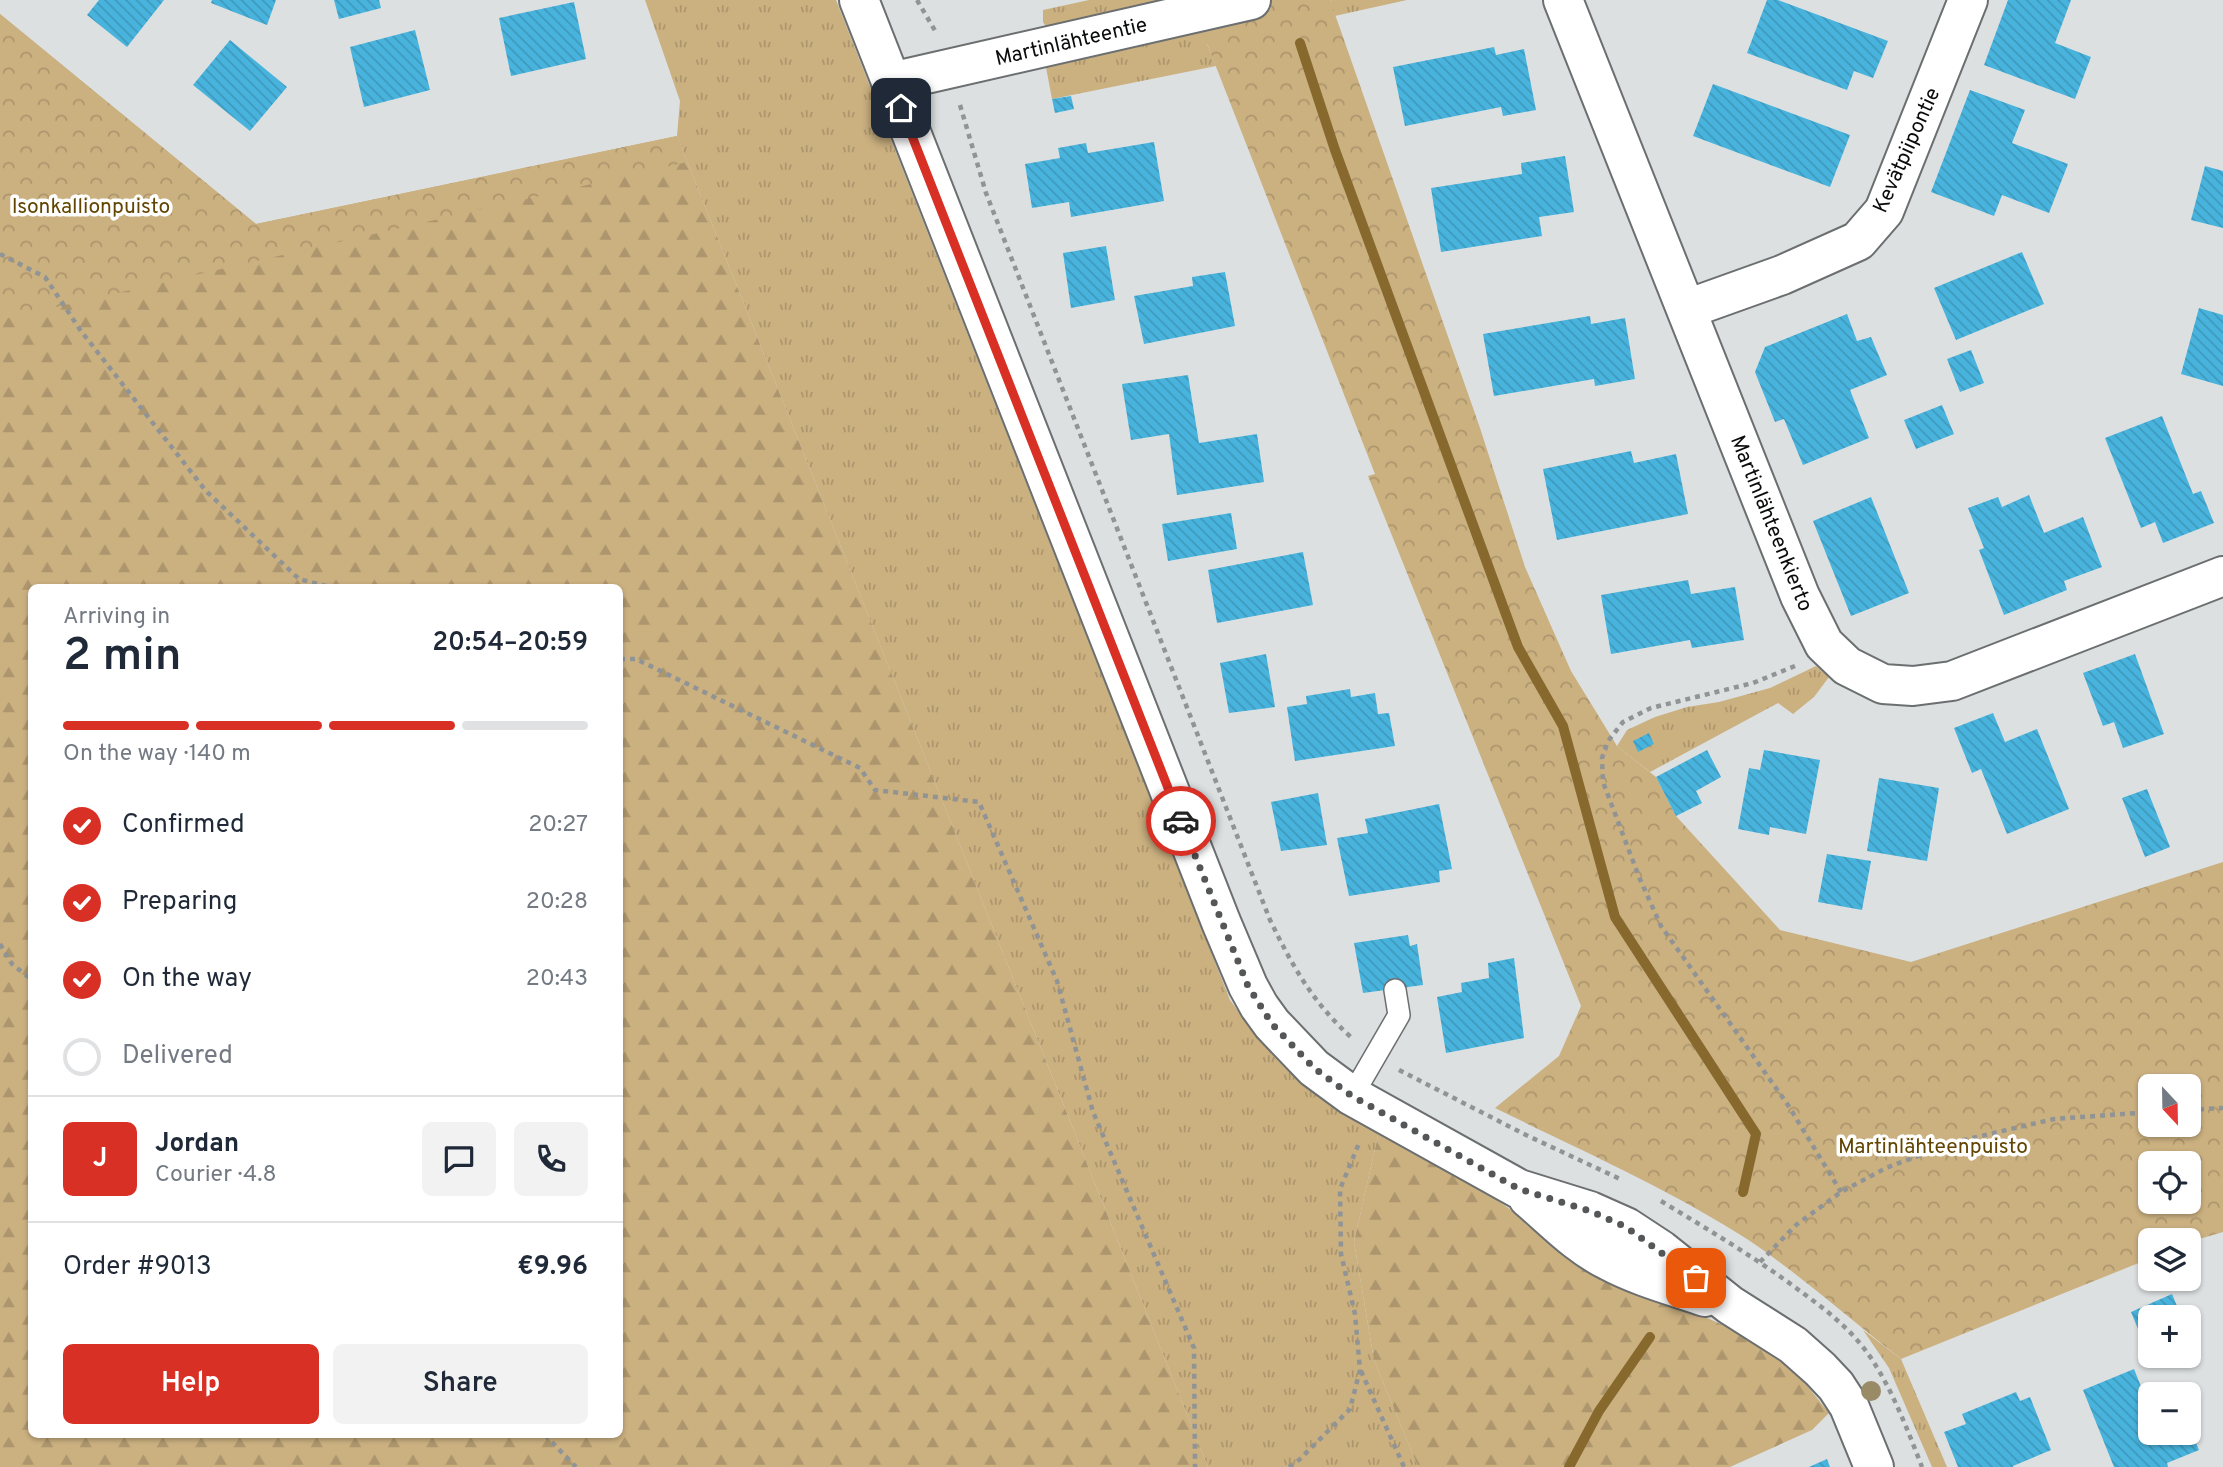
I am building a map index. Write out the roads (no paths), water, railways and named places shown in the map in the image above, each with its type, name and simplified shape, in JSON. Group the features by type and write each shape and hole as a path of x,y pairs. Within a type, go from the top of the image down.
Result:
{"street":[{"path":"859,0 1221,922 1248,986 1272,1024 1298,1053 1363,1102 1519,1189 1590,1211 1626,1227 1730,1305 1793,1345 1836,1386 1849,1406 1874,1467"},
{"name":"Martinlähteentie","path":"891,82 1251,0"},
{"name":"Martinlähteenkierto","path":"1563,0 1800,596 1824,645 1847,666 1883,684 1913,686 1952,681 2223,576"},
{"name":"Kevätpiipontie","path":"1687,309 1782,275 1857,241 1884,211 1968,0"}],"lane":[{"path":"1363,1102 1374,1057 1399,1015 1395,990"}],"waterway":[{"path":"1300,43 1335,150 1518,647 1563,726 1615,917 1756,1134 1743,1192"},
{"path":"1569,1467 1599,1411 1650,1337"}],"park label":[{"name":"Isonkallionpuisto","path":"91,206"},
{"name":"Martinlähteenpuisto","path":"1933,1146"}]}
